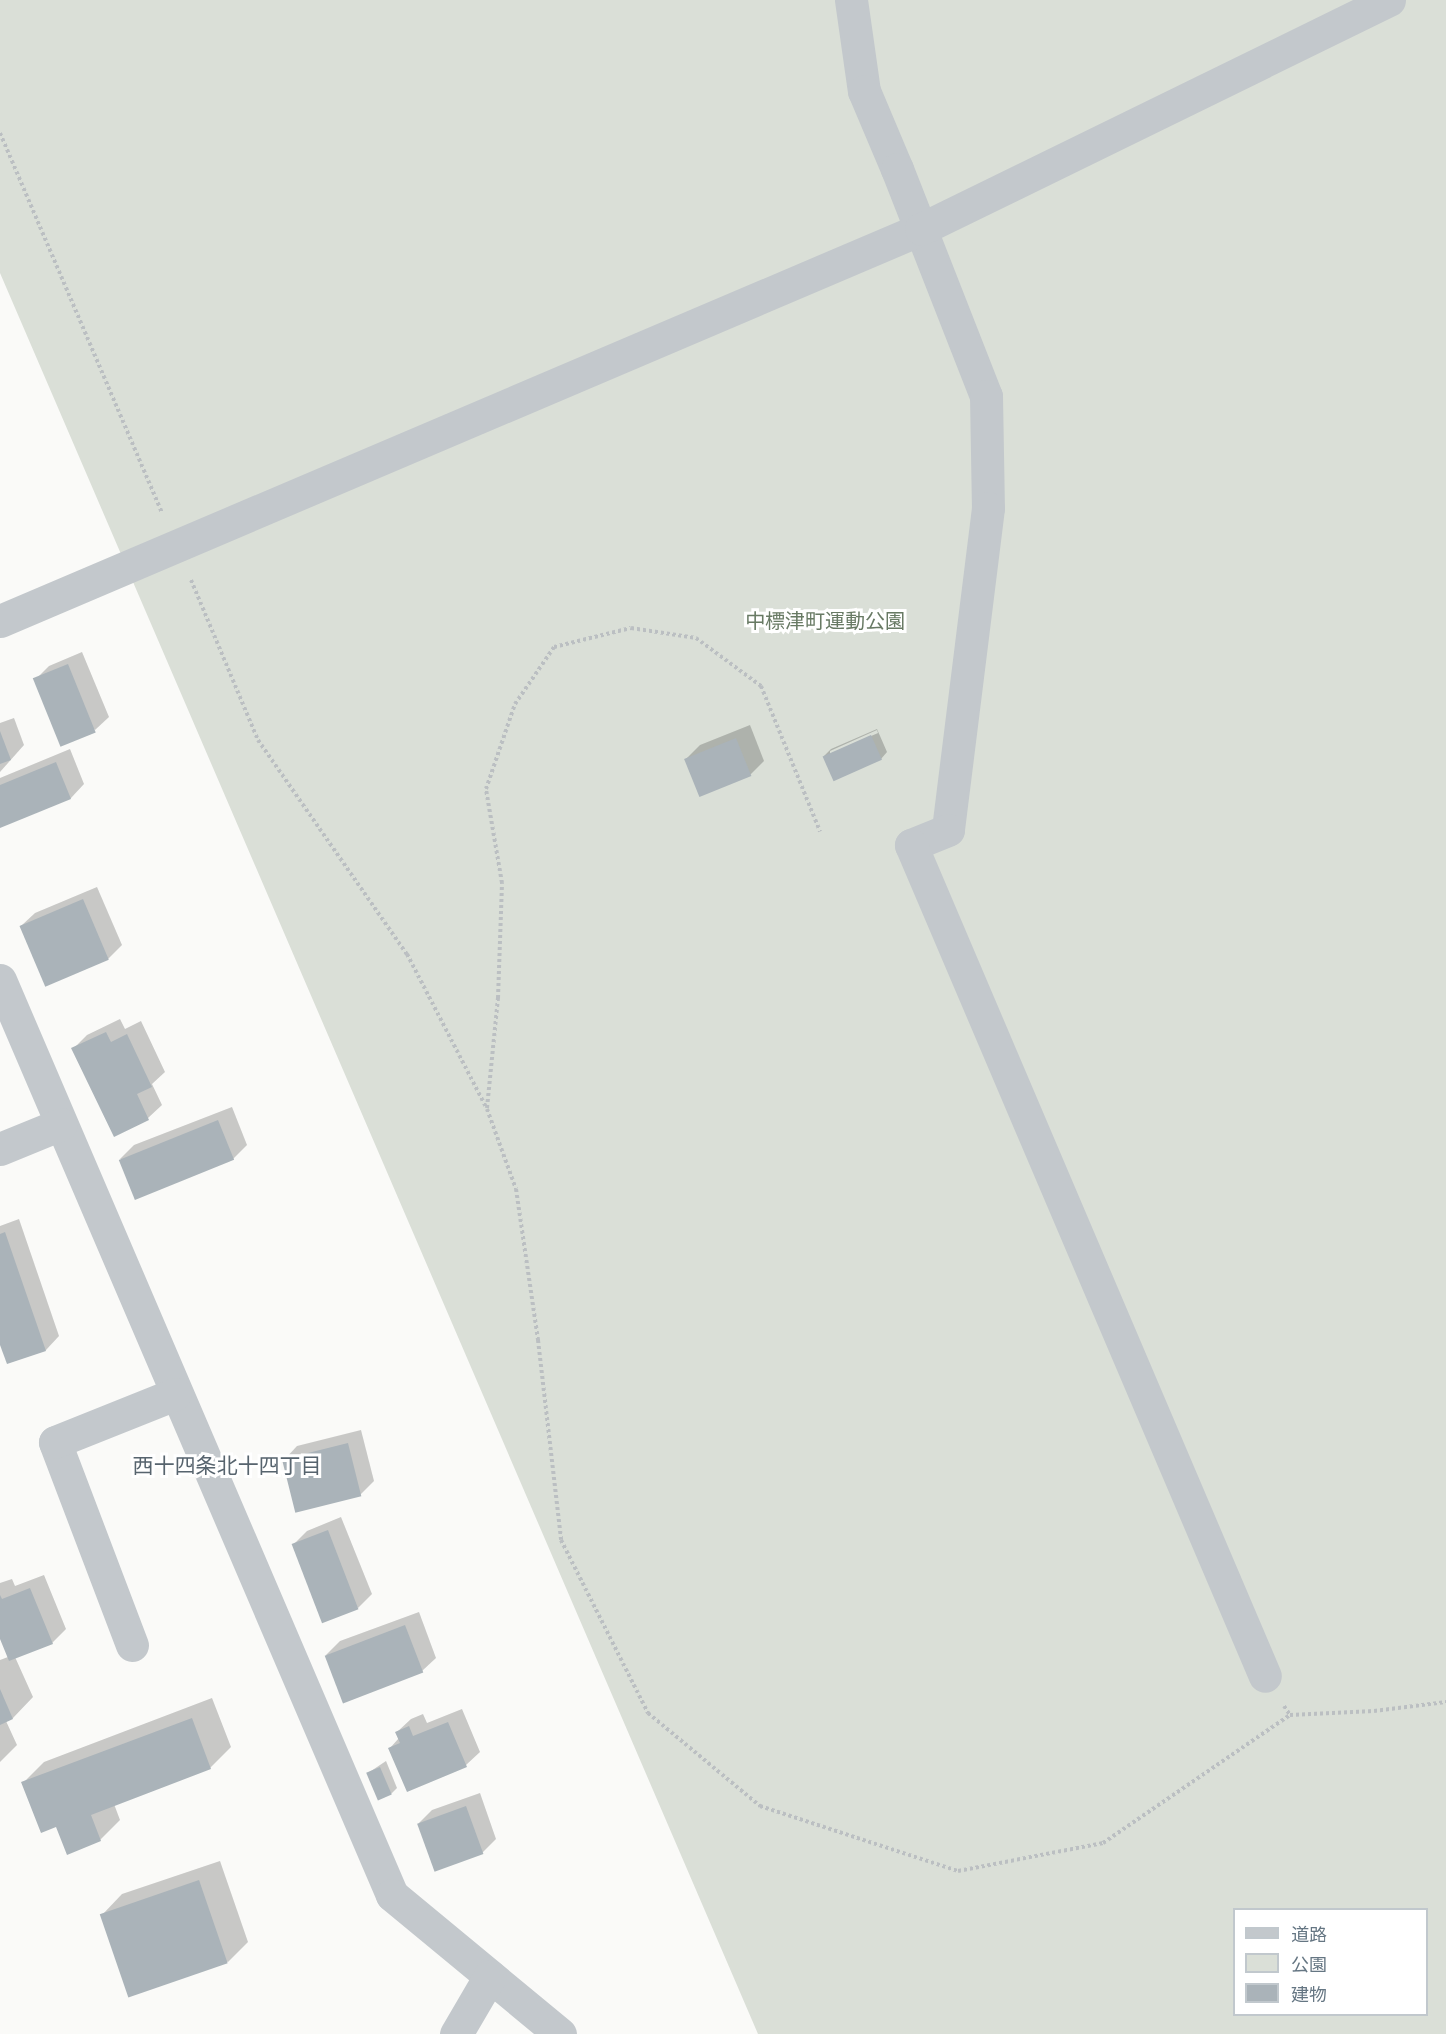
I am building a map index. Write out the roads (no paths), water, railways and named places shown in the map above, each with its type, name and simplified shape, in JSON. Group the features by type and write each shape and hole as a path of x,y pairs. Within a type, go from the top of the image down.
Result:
{"street":[{"path":"851,0 864,91 986,396 988,508 948,830 911,845 1265,1676"},
{"path":"0,621 921,229 1389,0"},
{"path":"0,980 175,1394 392,1895 560,2034"},
{"path":"0,1149 62,1124"},
{"path":"132,1646 55,1442 175,1394"},
{"path":"456,2034 490,1976"}],"district":[{"name":"西十四条北十四丁目","path":"227,1466"}],"park label":[{"name":"中標津町運動公園","path":"825,621"}]}
